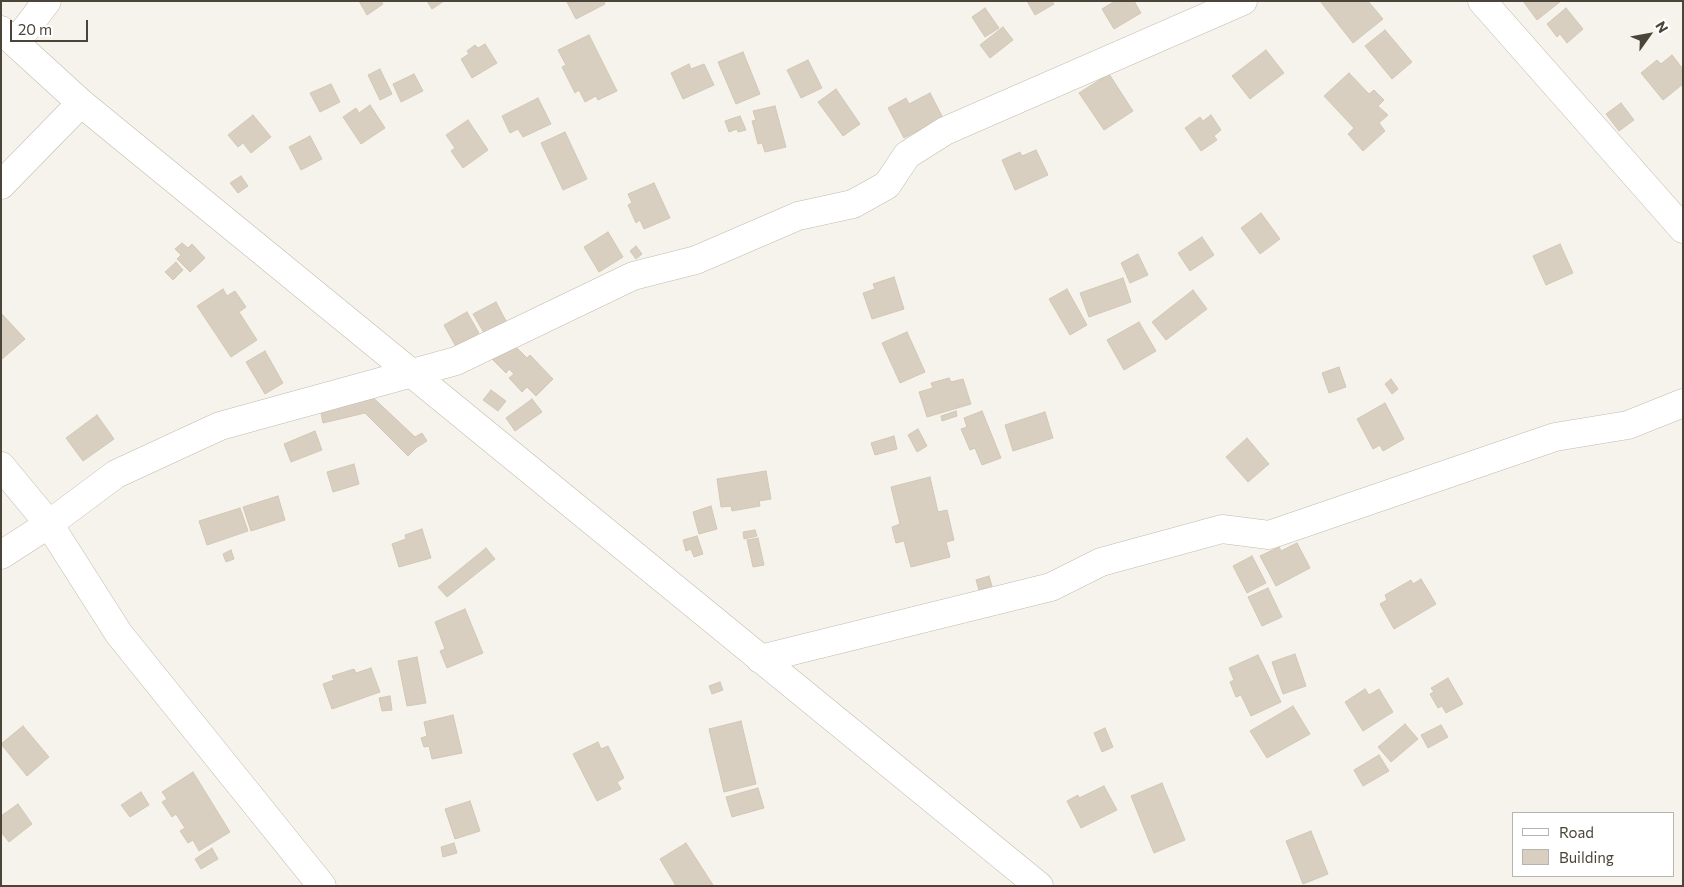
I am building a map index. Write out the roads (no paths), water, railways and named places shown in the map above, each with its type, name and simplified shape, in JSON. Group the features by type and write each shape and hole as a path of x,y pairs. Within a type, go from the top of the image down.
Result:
{"street":[{"path":"47,1 8,36 81,103 1039,886"},
{"path":"1,555 49,524 116,474 220,426 456,361 633,276 696,260 798,216 853,204 887,185 907,155 945,131 1243,1"},
{"path":"1482,1 1683,229"},
{"path":"1,185 81,103"},
{"path":"760,658 1051,587 1101,562 1222,529 1269,535 1555,437 1628,426 1683,403"},
{"path":"1,466 49,524 119,634 322,886"}]}
